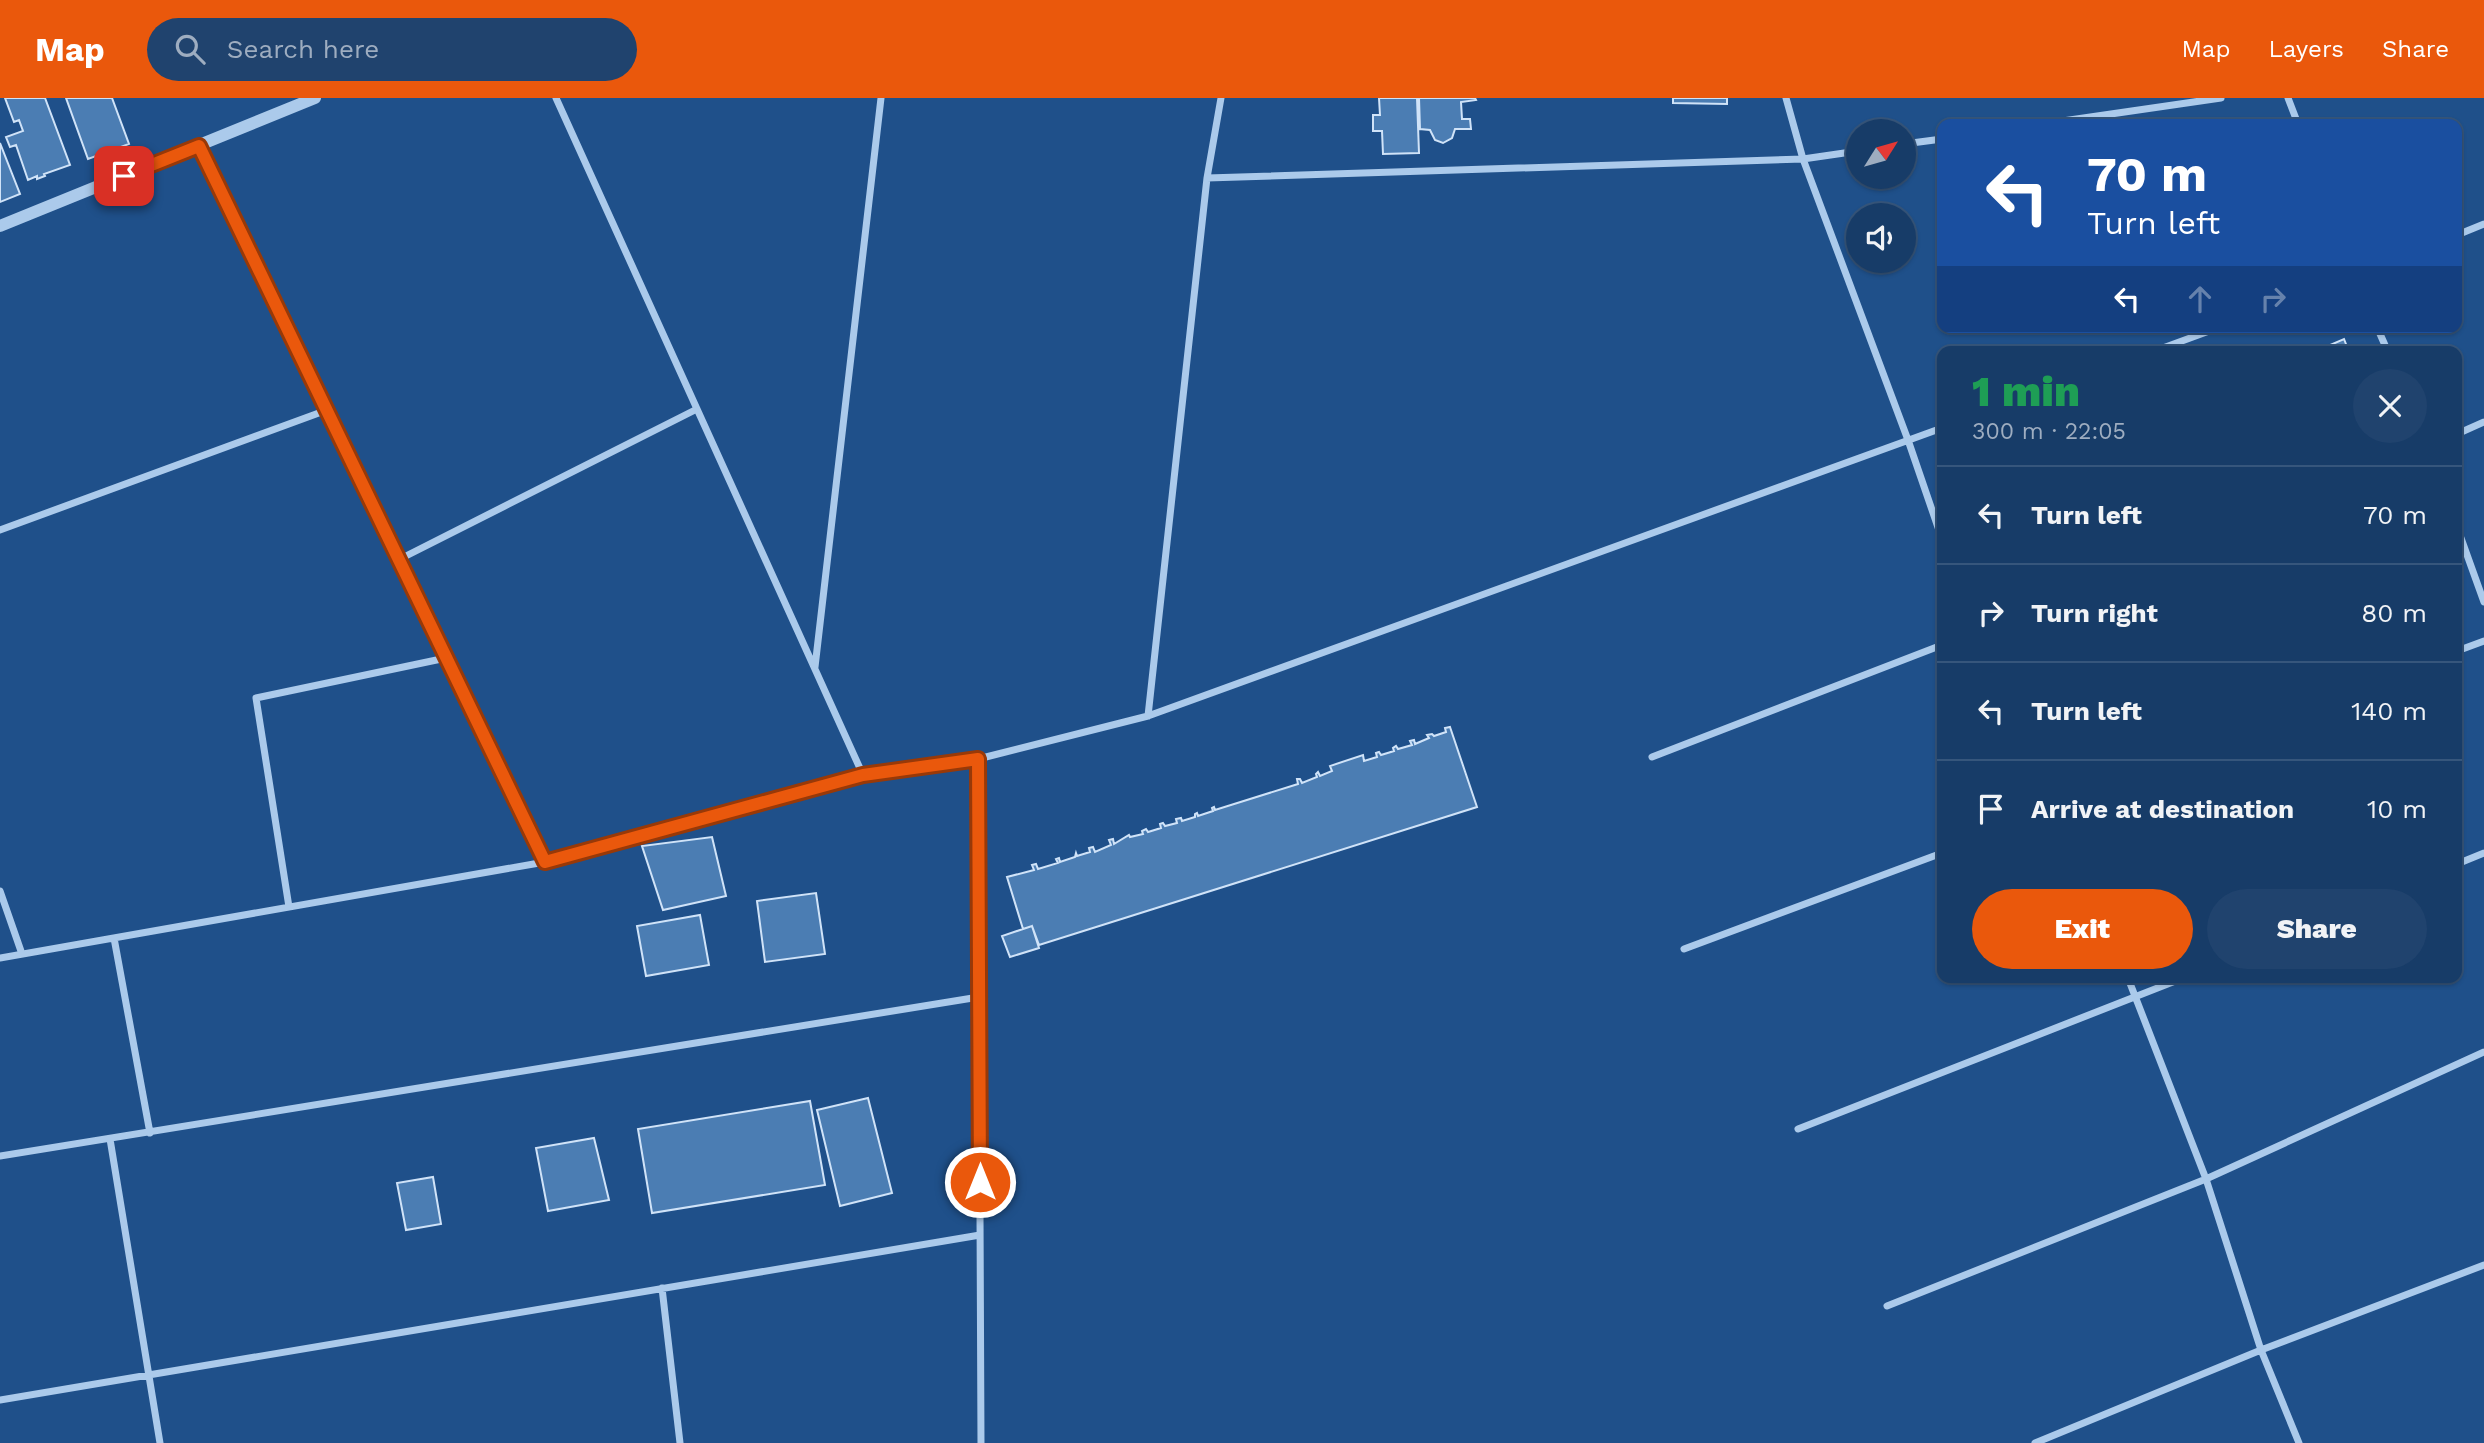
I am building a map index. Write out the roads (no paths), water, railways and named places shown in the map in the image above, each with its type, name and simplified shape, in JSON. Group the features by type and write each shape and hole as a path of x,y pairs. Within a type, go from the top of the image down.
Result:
{"street":[{"path":"0,226 315,98"},
{"path":"556,98 863,775"},
{"path":"814,668 881,98"},
{"path":"1148,716 1207,178 1222,98"},
{"path":"1786,98 1803,159 1937,524"},
{"path":"2076,119 2221,98"},
{"path":"2288,98 2296,119"},
{"path":"1916,143 1937,140"},
{"path":"199,146 545,862"},
{"path":"1207,178 1803,159 1846,153"},
{"path":"2462,233 2484,224"},
{"path":"2168,346 2204,333"},
{"path":"398,560 697,409"},
{"path":"0,530 327,410"},
{"path":"2462,432 2484,422"},
{"path":"0,958 545,862 863,775 978,759 1148,716 1937,430"},
{"path":"2462,541 2484,602"},
{"path":"2462,649 2484,640"},
{"path":"1652,757 1937,647"},
{"path":"289,907 256,698 446,658"},
{"path":"978,759 981,1443"},
{"path":"2462,862 2484,853"},
{"path":"1684,949 1937,855"},
{"path":"0,891 22,954"},
{"path":"114,938 150,1133"},
{"path":"2130,983 2206,1179 2261,1350 2299,1443"},
{"path":"1798,1129 2171,983"},
{"path":"0,1156 979,997"},
{"path":"1887,1306 2206,1179 2484,1052"},
{"path":"110,1139 160,1443"},
{"path":"0,1400 980,1235"},
{"path":"2035,1443 2261,1350 2484,1265"},
{"path":"662,1289 680,1443"}]}
